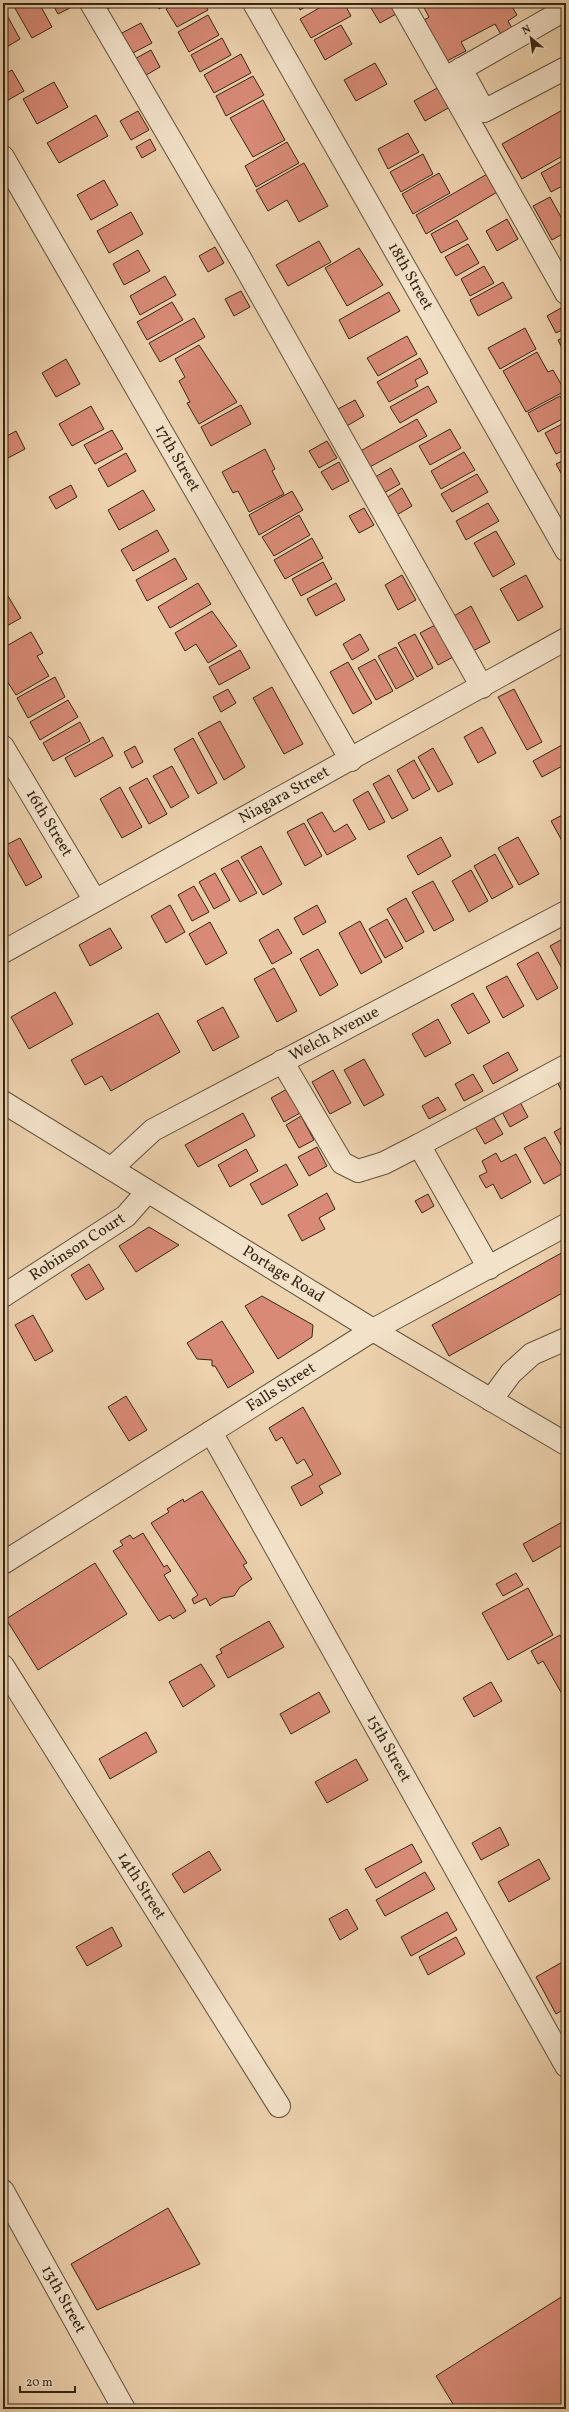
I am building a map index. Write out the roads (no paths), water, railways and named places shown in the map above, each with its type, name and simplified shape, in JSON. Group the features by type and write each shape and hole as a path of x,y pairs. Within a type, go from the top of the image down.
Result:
{"street":[{"path":"91,3 228,238 482,688"},
{"name":"18th Street","path":"254,3 566,550"},
{"path":"402,3 453,73 484,111 566,68"},
{"path":"453,73 561,12"},
{"path":"453,73 566,293"},
{"name":"17th Street","path":"3,157 350,760"},
{"name":"Niagara Street","path":"3,952 94,900 482,688 566,639"},
{"name":"16th Street","path":"3,747 94,900"},
{"name":"Welch Avenue","path":"112,1168 153,1130 566,912"},
{"path":"282,1061 342,1164 358,1171 384,1162 419,1145 566,1066"},
{"name":"Portage Road","path":"3,1102 373,1330 566,1444"},
{"path":"419,1145 489,1268"},
{"name":"Robinson Court","path":"3,1296 126,1216 147,1192"},
{"name":"Falls Street","path":"3,1563 373,1330 565,1228"},
{"path":"491,1400 511,1373 532,1354 566,1339"},
{"name":"15th Street","path":"210,1432 566,2066"},
{"name":"14th Street","path":"3,1666 279,2106"},
{"name":"13th Street","path":"3,2191 124,2409"}]}
